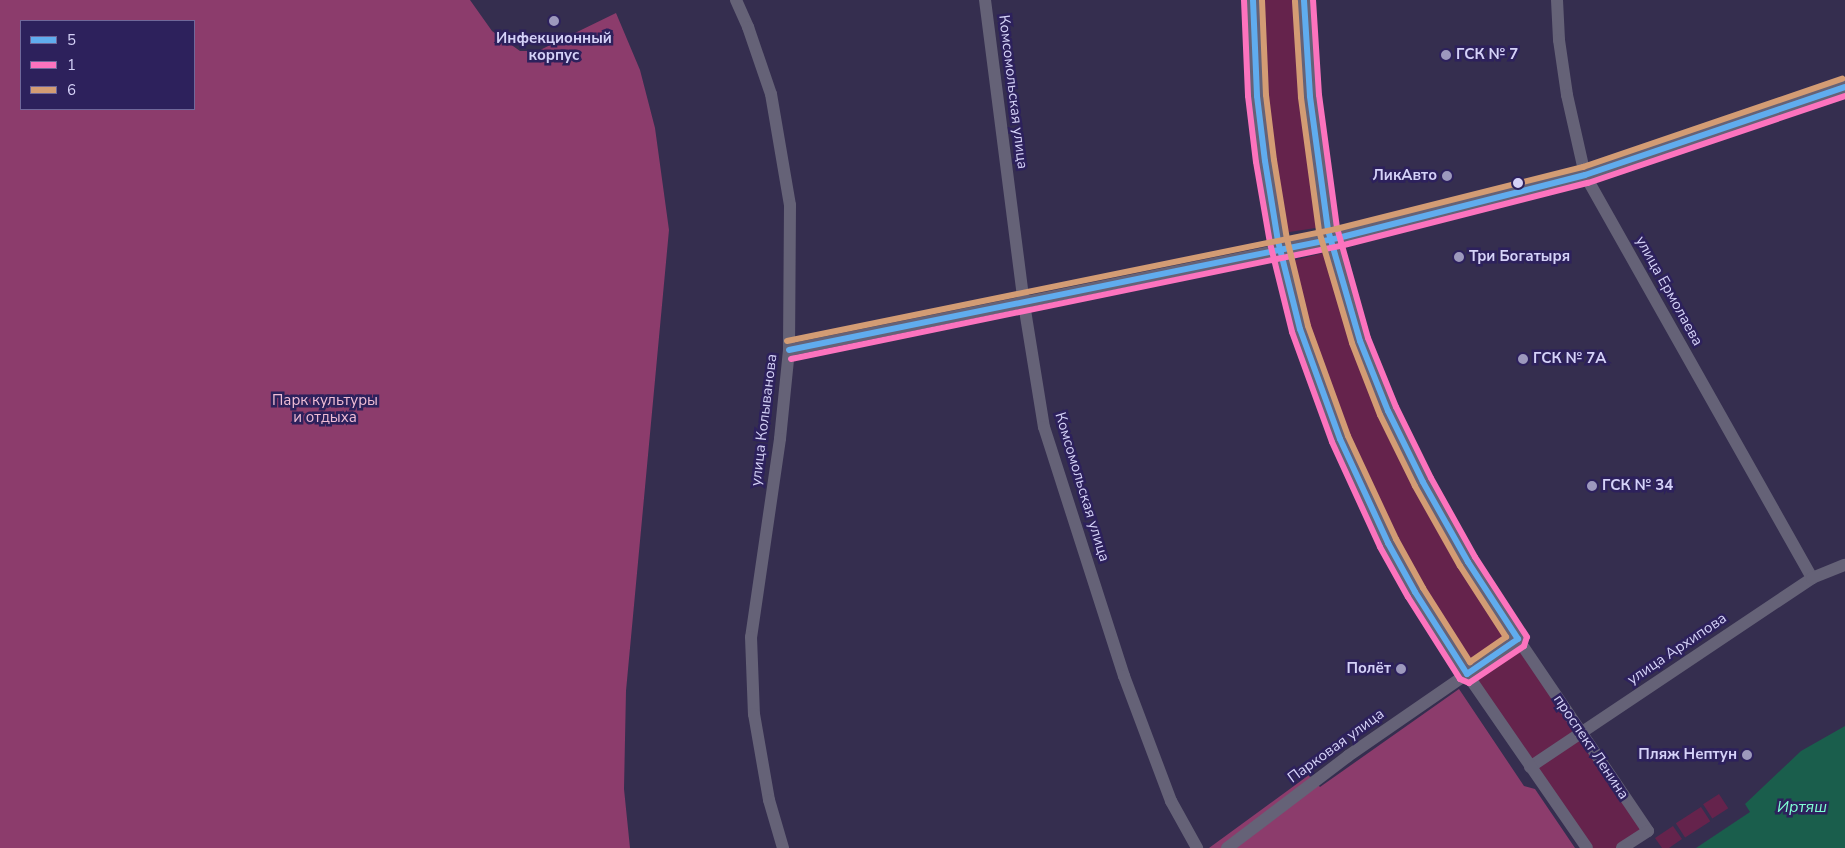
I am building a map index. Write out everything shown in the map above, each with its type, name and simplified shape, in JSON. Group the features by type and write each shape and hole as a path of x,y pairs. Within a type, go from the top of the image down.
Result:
{"street":[{"name":"улица Колыванова","path":"736,0 748,27 771,94 790,205 790,350 780,439 751,637 754,714 769,800 783,848"},
{"name":"Комсомольская улица","path":"985,0 1024,304 1047,436 1124,676 1171,802 1197,848"},
{"path":"1253,0 1257,96 1280,250 1300,330 1324,400 1360,484 1410,584 1467,674 1587,848"},
{"name":"проспект Ленина","path":"1304,0 1315,143 1330,240 1360,341 1393,420 1423,482 1468,562 1648,831 1622,848"},
{"name":"улица Ермолаева","path":"1557,0 1558,40 1567,95 1585,174 1812,578"},
{"path":"790,350 1024,304 1330,240 1585,174 1845,87"},
{"name":"улица Архипова","path":"1530,766 1812,578 1845,565"},
{"path":"1467,674 1518,639"},
{"name":"Парковая улица","path":"1227,848 1348,756 1467,674"}],"shaded area":[{"path":"1259,0 1298,0 1322,227 1283,233 1263,89"},
{"path":"1327,252 1356,343 1510,638 1468,667 1419,591 1360,472 1306,328 1288,262"},
{"path":"1520,651 1575,733 1532,762 1477,680"},
{"path":"1579,739 1642,830 1618,848 1592,848 1536,768"},
{"path":"1719,794 1728,808 1712,819 1703,804"},
{"path":"1701,807 1710,821 1685,838 1676,823"},
{"path":"1673,826 1682,839 1669,848 1662,848 1655,838"}],"green space":[{"name":"Парк культуры и отдыха","path":"0,0 470,0 492,31 520,51 538,51 616,13 640,70 655,128 669,230 626,691 624,789 630,848 0,848"},
{"path":"1459,689 1524,786 1535,789 1575,848 1209,848 1309,775 1320,787"}],"water":[{"name":"Иртяш","path":"1845,726 1845,848 1696,848 1750,812 1745,804 1801,751"}],"transit line":[{"name":"1","path":"1244,0 1248,96 1256,162 1270,243 1292,332 1332,442 1380,547 1408,597 1460,679 1469,683 1524,646 1527,637 1475,557 1431,478 1396,407 1368,338 1337,228 1319,95 1313,0"},
{"name":"5","path":"1253,0 1257,96 1265,161 1278,241 1300,329 1340,439 1388,543 1415,592 1467,674 1518,639 1468,562 1423,482 1388,411 1360,341 1328,230 1310,96 1304,0"},
{"name":"6","path":"1262,0 1266,95 1274,160 1287,239 1308,326 1348,436 1396,539 1423,588 1470,662 1506,637 1460,566 1415,486 1380,415 1352,343 1319,231 1301,97 1295,1"},
{"name":"6","path":"787,341 1336,229 1583,167 1842,79"},
{"name":"5","path":"789,350 1338,238 1585,175 1845,87"},
{"name":"1","path":"791,359 1340,246 1588,183 1845,96"}],"place":[{"name":"Инфекционный корпус","path":"554,21"},
{"name":"ГСК № 7","path":"1446,55"},
{"name":"ЛикАвто","path":"1447,176"},
{"name":"Три Богатыря","path":"1459,257"},
{"name":"ГСК № 7А","path":"1523,359"},
{"name":"ГСК № 34","path":"1592,486"},
{"name":"Полёт","path":"1401,669"},
{"name":"Пляж Нептун","path":"1747,755"}]}
